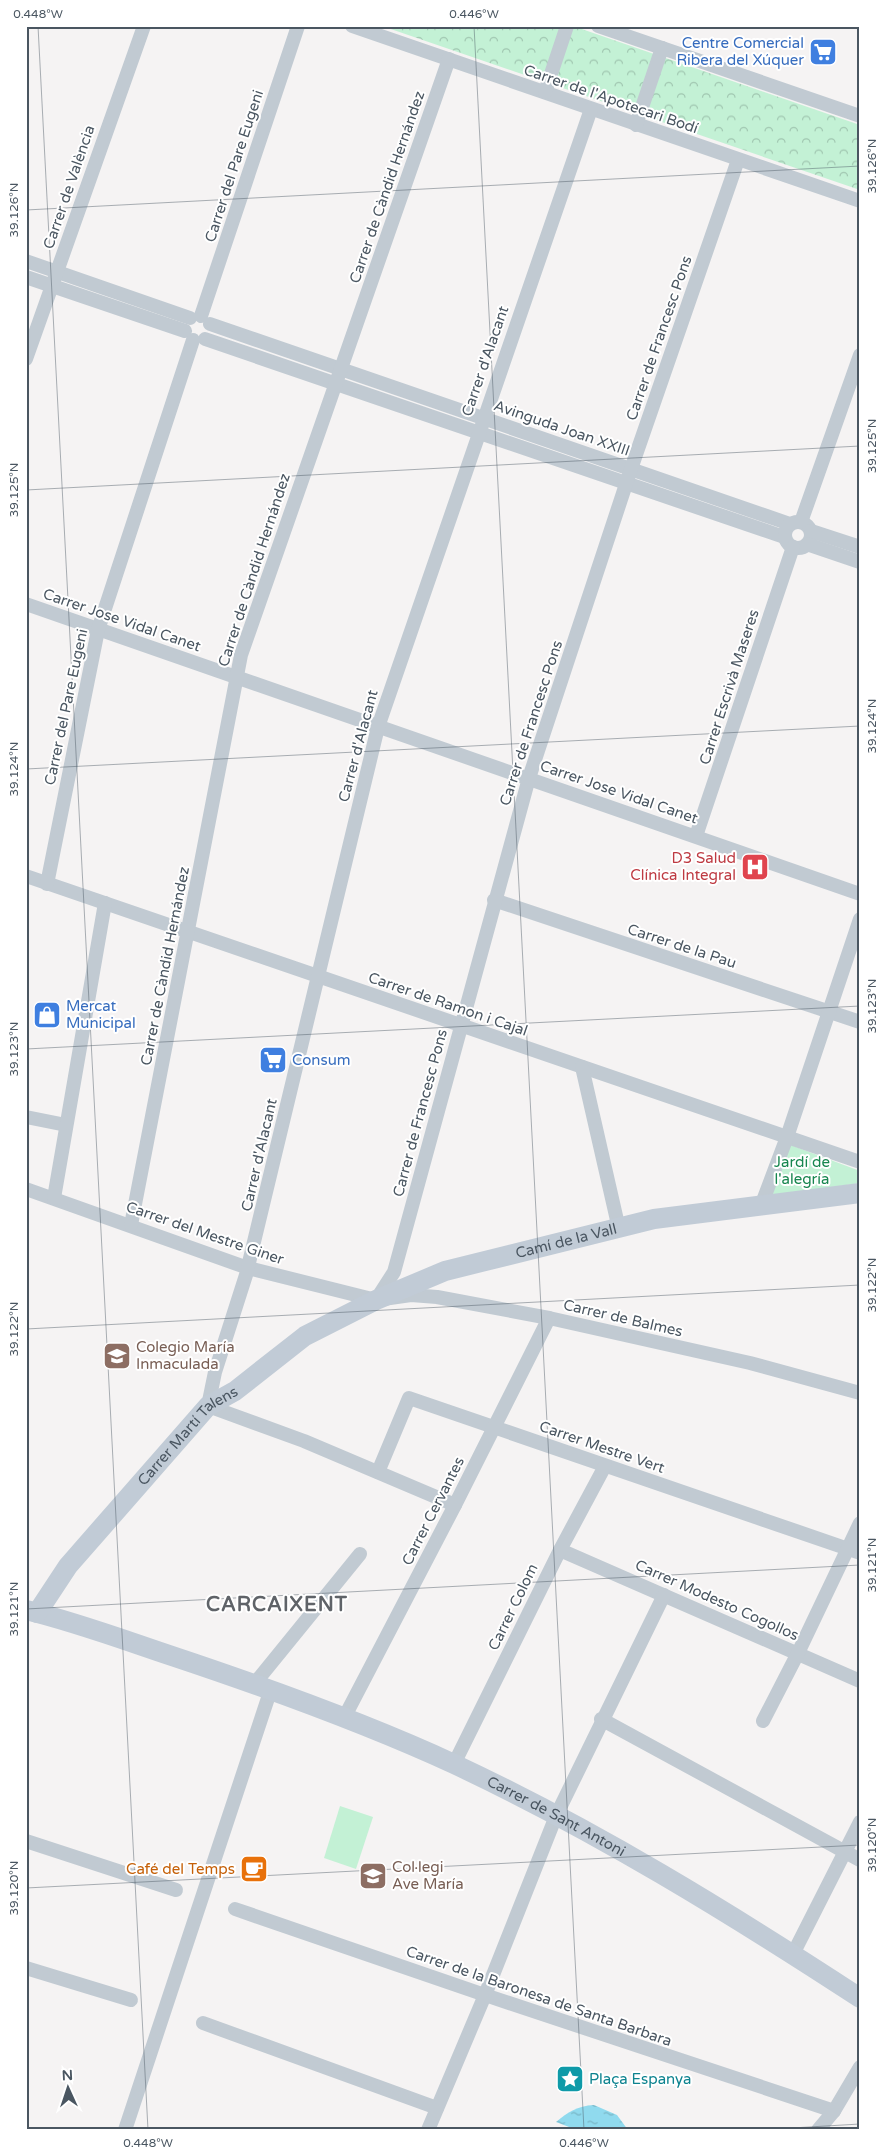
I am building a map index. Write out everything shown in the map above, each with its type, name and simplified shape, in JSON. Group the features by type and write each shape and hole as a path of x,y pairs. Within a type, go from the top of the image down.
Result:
{"street":[{"name":"Carrer de València","path":"26,360 144,26"},
{"name":"Carrer del Pare Eugeni","path":"47,884 98,630 298,26"},
{"name":"Carrer de l'Apotecari Bodí","path":"352,26 860,201"},
{"path":"545,92 567,26"},
{"path":"598,26 860,116"},
{"path":"636,125 662,48"},
{"name":"Carrer de Càndid Hernández","path":"131,1225 241,655 449,59"},
{"name":"Carrer d'Alacant","path":"208,1406 215,1372 248,1268 378,727 478,432 591,109"},
{"name":"Carrer de Francesc Pons","path":"376,1300 394,1272 494,900 529,778 738,160"},
{"name":"Avinguda Joan XXIII","path":"26,261 335,383 789,542"},
{"name":"Avinguda Joan XXIII","path":"26,277 340,369 632,469 802,530 860,547"},
{"path":"789,542 801,548 802,530 860,355"},
{"name":"Carrer Escrivà Maseres","path":"696,836 789,542 786,528 802,530"},
{"name":"Avinguda Joan XXIII","path":"802,530 860,562"},
{"name":"Carrer Jose Vidal Canet","path":"26,604 860,894"},
{"name":"Carrer de Ramon i Cajal","path":"26,876 860,1162"},
{"name":"Carrer de la Pau","path":"494,900 860,1022"},
{"path":"54,1198 105,903"},
{"path":"761,1206 787,1137 860,919"},
{"path":"582,1067 619,1229"},
{"path":"26,1118 66,1125"},
{"name":"Carrer del Mestre Giner","path":"26,1188 248,1268 376,1300"},
{"name":"Camí de la Vall","path":"376,1300 444,1271 654,1219 860,1193"},
{"name":"Carrer de Balmes","path":"376,1300 411,1295 437,1297 549,1318 750,1363 860,1393"},
{"name":"Carrer Martí Talens","path":"31,1611 208,1406 235,1391 305,1336 376,1300"},
{"name":"Carrer Cervantes","path":"344,1718 456,1505 549,1318"},
{"name":"Carrer Mestre Vert","path":"378,1472 409,1398 495,1426 605,1466 853,1551"},
{"path":"208,1406 304,1440 456,1505"},
{"name":"Carrer Colom","path":"454,1764 560,1550 605,1466"},
{"path":"763,1720 853,1551 860,1523"},
{"name":"Carrer Modesto Cogollos","path":"560,1550 860,1681"},
{"path":"125,2130 263,1686 360,1554"},
{"path":"428,2130 485,1995 556,1816 601,1719 664,1594"},
{"name":"Carrer de Sant Antoni","path":"31,1611 263,1686 454,1764 646,1865 793,1954 860,1998"},
{"path":"601,1719 860,1860"},
{"path":"793,1954 860,1822"},
{"path":"26,1841 176,1890"},
{"name":"Carrer de la Baronesa de Santa Barbara","path":"235,1909 485,1995 834,2111"},
{"path":"26,1968 132,2000"},
{"path":"203,2024 436,2108"},
{"path":"818,2130 834,2111 860,2067"}],"green space":[{"path":"382,26 573,26 860,125 860,190"},
{"name":"Jardí de l'alegría","path":"788,1144 860,1171 860,1183 772,1196"},
{"path":"340,1806 373,1817 356,1869 324,1858"}],"water":[{"path":"594,2105 617,2115 628,2130 577,2130 556,2122 573,2110"}],"place":[{"name":"Centre Comercial Ribera del Xúquer","path":"823,52"},
{"name":"D3 Salud Clínica Integral","path":"755,867"},
{"name":"Mercat Municipal","path":"47,1015"},
{"name":"Consum","path":"273,1060"},
{"name":"Colegio María Inmaculada","path":"117,1356"},
{"name":"Café del Temps","path":"254,1869"},
{"name":"Col·legi Ave María","path":"373,1876"},
{"name":"Plaça Espanya","path":"570,2079"}],"district":[{"name":"CARCAIXENT","path":"277,1605"}]}
